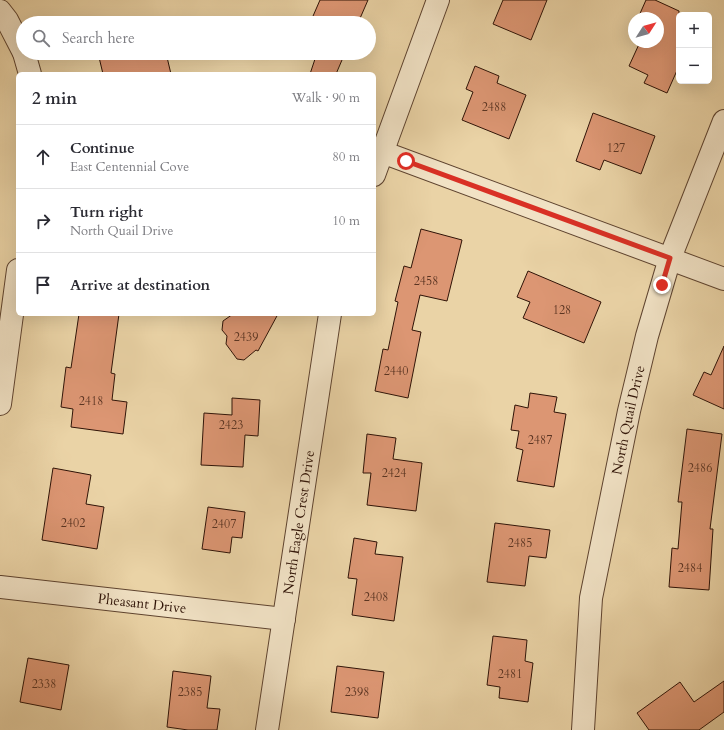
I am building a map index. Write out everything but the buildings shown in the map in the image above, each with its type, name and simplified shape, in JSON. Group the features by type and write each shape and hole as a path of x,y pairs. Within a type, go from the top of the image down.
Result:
{"street":[{"path":"376,169 438,0"},
{"path":"0,11 7,20 16,38"},
{"path":"26,60 29,72"},
{"name":"North Quail Drive","path":"583,730 591,598 629,411 647,336 670,258 724,121"},
{"path":"382,152 724,279"},
{"path":"0,404 4,345 16,281"},
{"name":"North Eagle Crest Drive","path":"267,730 330,316"},
{"name":"Pheasant Drive","path":"0,587 284,620"}],"route":[{"path":"406,161 670,258 662,285"}]}
